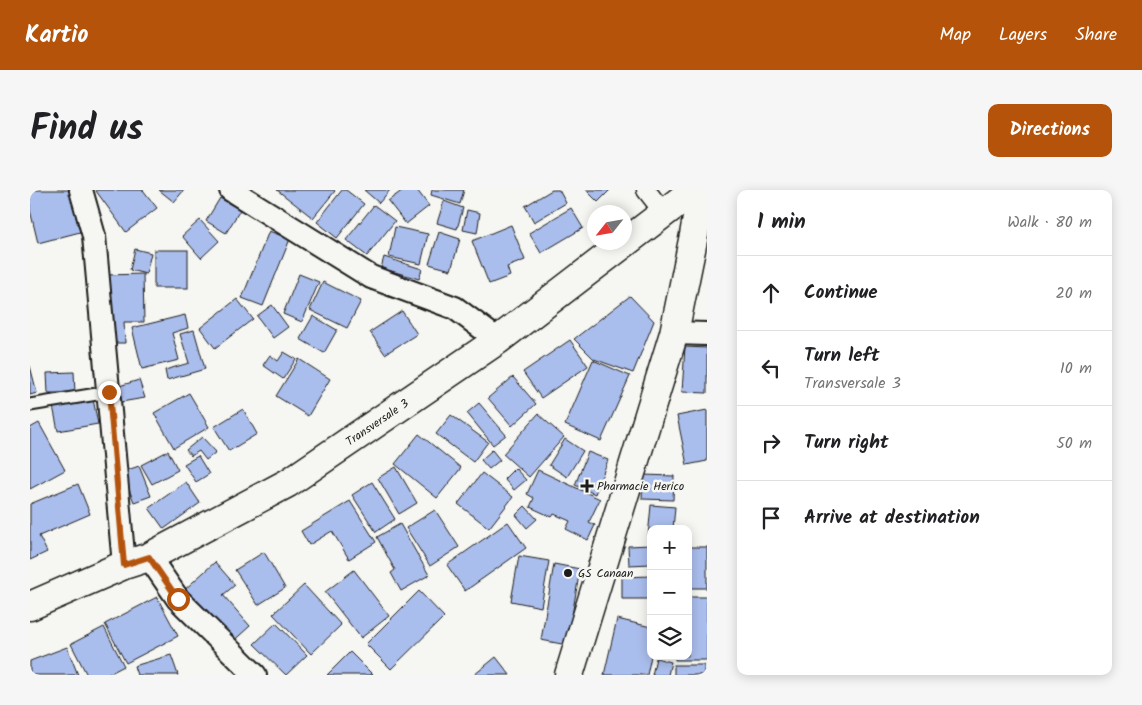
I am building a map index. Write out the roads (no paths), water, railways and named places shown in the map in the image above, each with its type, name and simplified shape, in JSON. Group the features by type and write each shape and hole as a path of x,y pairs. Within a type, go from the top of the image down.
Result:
{"main road":[{"name":"Transversale 3","path":"30,606 136,561 288,482 498,340 694,190"},
{"path":"570,675 674,333 702,190"}],"street":[{"path":"81,190 94,236 109,392 136,561 178,599 255,675"},
{"path":"231,190 371,277 455,308 498,340"},
{"path":"646,190 664,213"},
{"path":"674,333 707,334"}],"lane":[{"path":"30,405 109,392"}],"place":[{"name":"Pharmacie Herico","path":"587,486"},
{"name":"GS Canaan","path":"568,573"}]}
